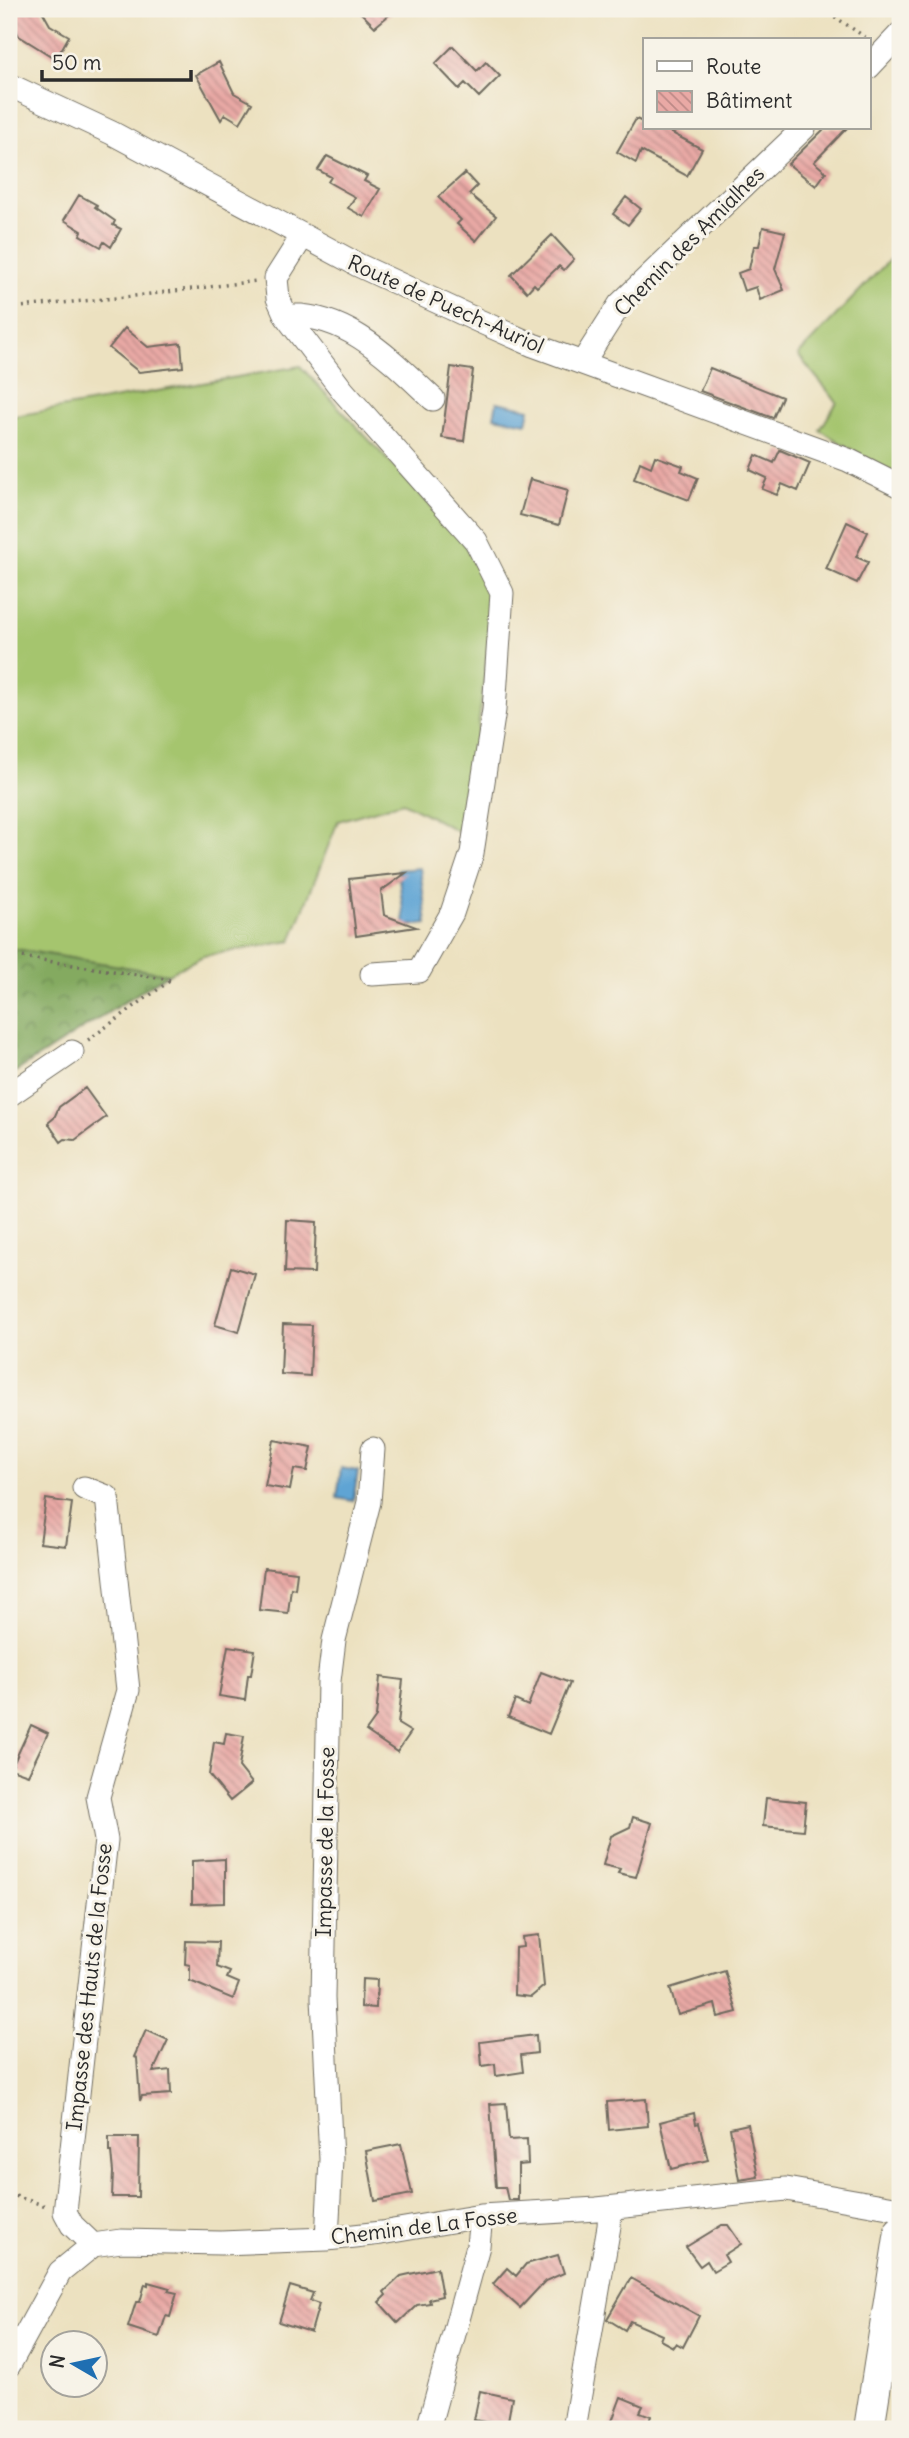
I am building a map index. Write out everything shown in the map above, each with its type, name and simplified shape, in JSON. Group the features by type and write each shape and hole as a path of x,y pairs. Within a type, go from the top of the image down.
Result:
{"main road":[{"path":"869,2429 900,2231"}],"street":[{"path":"876,59 900,34"},
{"name":"Route de Puech-Auriol","path":"9,85 112,133 302,237 479,321 533,345 848,460 900,486"},
{"name":"Chemin des Amialhes","path":"583,362 620,304 802,130"},
{"path":"302,237 276,278 278,298 286,316 343,391 476,541 502,593 494,710 472,853 452,914 419,971 372,974"},
{"path":"286,316 300,315 328,321 374,345 433,399"},
{"path":"9,1095 72,1052"},
{"name":"Impasse de la Fosse","path":"327,2239 331,2159 323,1998 329,1681 334,1640 369,1502 373,1449"},
{"name":"Impasse des Hauts de la Fosse","path":"65,2212 106,1840 98,1797 128,1690 107,1497 84,1488"},
{"name":"Chemin de La Fosse","path":"93,2245 121,2241 221,2243 327,2239 481,2216 610,2208 786,2189 900,2209"},
{"path":"574,2429 610,2208"},
{"path":"9,2365 60,2272 93,2245 72,2225 65,2212"},
{"path":"428,2429 478,2246 481,2216"}],"path":[{"path":"823,9 854,38"},
{"path":"9,308 126,298 276,278"},
{"path":"9,955 171,980 72,1052"},
{"path":"9,2194 65,2212"}],"green space":[{"path":"894,255 900,259 900,479 820,430 837,402 798,355"},
{"path":"300,366 461,538 494,598 465,835 403,802 338,821 291,941 203,956 168,974 9,948 9,417"},
{"path":"9,948 168,974 9,1076"}],"water":[{"path":"497,402 530,409 527,423 494,417"},
{"path":"420,868 427,924 405,926 398,870"},
{"path":"341,1468 358,1471 353,1501 337,1498"}],"building":[{"path":"9,9 41,9 50,25 69,36 56,59 19,36 9,17"},
{"path":"357,9 396,9 375,27"},
{"path":"453,46 477,71 486,62 500,76 479,97 465,83 459,89 435,64"},
{"path":"219,62 234,93 252,103 240,123 225,114 221,120 196,75"},
{"path":"636,119 643,122 643,130 671,130 670,132 702,149 687,176 641,151 636,163 617,152"},
{"path":"823,130 845,130 814,162 826,172 816,186 788,164"},
{"path":"327,156 367,176 364,181 380,189 364,217 348,208 355,197 328,182 331,177 318,170"},
{"path":"465,173 477,186 469,194 496,216 476,241 457,224 461,220 438,197"},
{"path":"79,195 97,205 95,207 115,221 113,225 121,229 111,247 104,242 101,247 80,235 82,231 64,220"},
{"path":"626,197 641,209 628,225 613,214"},
{"path":"763,227 785,232 775,269 784,290 760,300 756,287 744,291 738,273 749,269 754,246 759,246"},
{"path":"552,235 574,259 564,270 559,266 537,287 534,284 527,292 511,275"},
{"path":"125,328 148,347 181,343 183,367 139,372 109,348"},
{"path":"451,367 473,370 464,441 442,438"},
{"path":"710,368 782,397 773,418 700,391"},
{"path":"780,450 810,463 798,491 782,484 777,495 762,489 767,478 750,470 756,455 774,463"},
{"path":"655,456 683,466 681,471 698,478 689,500 634,479 640,462 651,467"},
{"path":"530,479 568,490 559,525 520,515"},
{"path":"847,522 868,532 856,557 868,562 857,583 826,569"},
{"path":"406,873 381,891 384,915 416,927 356,936 349,879"},
{"path":"85,1088 106,1117 75,1140 65,1139 61,1142 48,1123 54,1118 59,1107"},
{"path":"287,1220 316,1222 314,1273 285,1272"},
{"path":"231,1267 255,1274 239,1332 215,1325"},
{"path":"283,1324 312,1325 310,1376 281,1374"},
{"path":"274,1440 312,1447 307,1471 294,1469 290,1490 265,1486"},
{"path":"46,1499 72,1503 66,1546 40,1543"},
{"path":"264,1568 297,1572 295,1589 291,1588 288,1613 259,1610"},
{"path":"228,1646 255,1650 245,1700 219,1696"},
{"path":"541,1672 570,1683 549,1734 508,1717 515,1700 528,1706"},
{"path":"380,1677 403,1680 398,1724 411,1732 397,1752 366,1731 376,1717"},
{"path":"31,1725 48,1733 28,1775 11,1769"},
{"path":"226,1733 244,1736 239,1767 252,1783 230,1801 209,1775 214,1742 224,1744"},
{"path":"766,1798 806,1802 803,1830 763,1826"},
{"path":"633,1817 652,1823 636,1877 618,1873 620,1869 603,1865 611,1836 630,1827"},
{"path":"225,1859 225,1903 192,1904 192,1861"},
{"path":"539,1935 544,1986 531,1997 514,1995 515,1948 523,1947 522,1937"},
{"path":"186,1941 218,1942 217,1967 230,1972 227,1978 239,1983 233,1999 190,1981 190,1965 185,1964"},
{"path":"725,1971 737,2012 718,2017 715,2004 678,2015 670,1988"},
{"path":"362,1979 377,1980 376,2008 361,2007"},
{"path":"146,2030 168,2040 153,2072 170,2070 171,2094 142,2096 140,2101 137,2058 134,2057"},
{"path":"536,2035 537,2053 521,2055 523,2072 496,2076 495,2064 482,2066 480,2042"},
{"path":"646,2099 648,2126 609,2130 607,2102"},
{"path":"506,2103 509,2140 527,2139 528,2164 518,2165 518,2200 508,2200 505,2187 496,2187 490,2104"},
{"path":"694,2113 708,2160 671,2169 660,2122"},
{"path":"748,2124 758,2177 739,2180 730,2128"},
{"path":"109,2137 139,2137 138,2197 112,2197 113,2172"},
{"path":"401,2144 412,2194 375,2201 366,2151"},
{"path":"722,2225 728,2225 741,2244 724,2255 728,2262 713,2271 707,2261 700,2266 686,2247"},
{"path":"558,2255 564,2273 545,2281 520,2308 493,2284 507,2268 516,2276 526,2264"},
{"path":"437,2268 442,2296 429,2299 430,2303 417,2305 398,2323 379,2302 386,2295 384,2292 401,2276"},
{"path":"631,2278 699,2316 683,2347 676,2343 673,2347 660,2340 662,2335 630,2321 625,2330 607,2319"},
{"path":"148,2282 170,2288 168,2291 177,2293 170,2317 166,2316 159,2337 128,2327 136,2302 140,2302"},
{"path":"290,2286 313,2293 310,2301 319,2304 311,2332 279,2322"},
{"path":"480,2391 512,2398 507,2426 474,2420"},
{"path":"621,2397 643,2406 640,2412 651,2416 646,2429 609,2429"}]}
